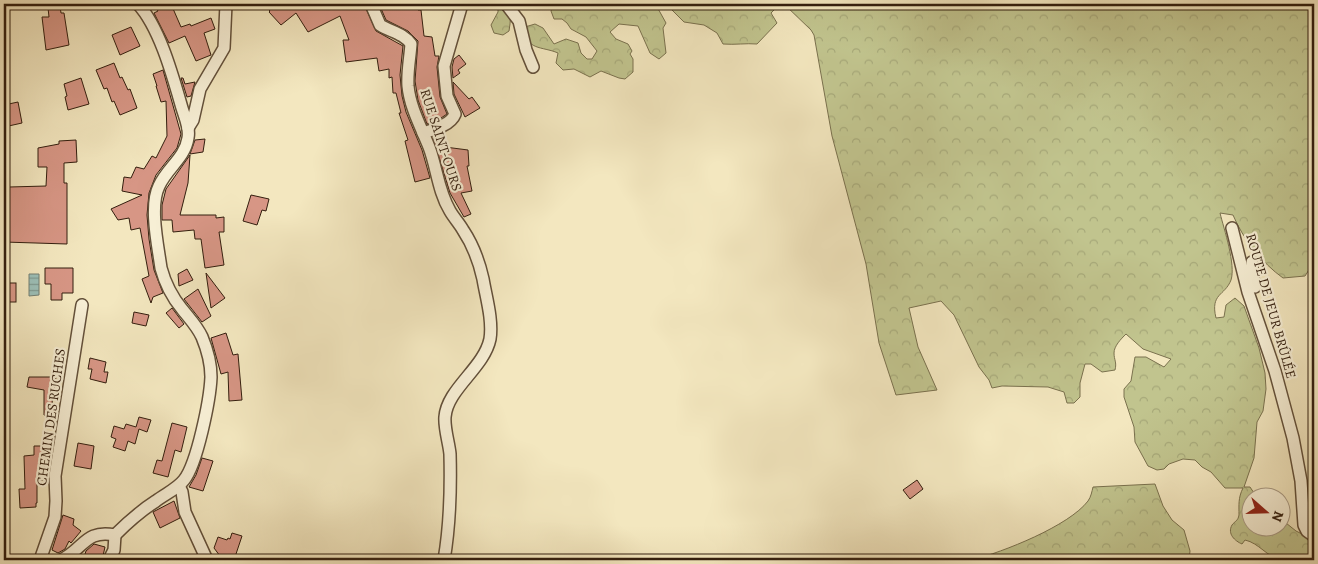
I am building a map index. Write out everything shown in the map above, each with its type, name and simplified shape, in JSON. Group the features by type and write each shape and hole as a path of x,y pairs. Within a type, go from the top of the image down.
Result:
{"street":[{"path":"110,560 114,550 115,535 154,502 179,486 185,479 195,453 209,395 211,376 209,357 202,337 175,300 163,277 155,197 164,176 184,152 189,135 164,52 150,21 138,4"},
{"path":"188,128 193,120 200,89 224,48 226,4"},
{"name":"RUE SAINT-OURS","path":"371,4 380,25 401,34 411,44 408,84 410,98 429,148 441,192 450,212 472,244 490,321 490,339 483,358 457,390 449,404 445,420 449,443 451,507 444,560"},
{"path":"423,133 450,121 456,114 447,96 444,66 462,4"},
{"path":"506,4 518,20 533,67"},
{"name":"ROUTE DE JEUR BRÛLÉE","path":"1232,228 1248,292 1259,322 1293,438 1301,481 1304,525 1308,532 1314,536"},
{"path":"1252,262 1252,276 1262,313 1262,318 1259,322"},
{"name":"CHEMIN DES RUCHES","path":"40,560 55,517 55,476 82,305"},
{"path":"179,486 182,492 185,512 207,560"},
{"path":"61,560 67,558 88,538 102,533 115,535"}],"green space":[{"path":"494,4 512,4 509,31 503,35 494,33 491,25 498,12 498,6"},
{"path":"553,4 780,4 771,13 777,23 757,44 723,44 717,33 704,25 684,22 668,6 656,5 666,23 663,28 666,53 659,59 650,53 638,26 619,24 610,32 616,39 628,44 632,51 630,54 633,59 633,72 625,79 601,71 590,77 574,69 563,70 556,63 558,53 531,44 526,35 525,27 535,24 543,28 554,44 566,39 578,43 581,53 587,59 592,59 597,51 586,37 571,29 562,19 554,19 551,11"},
{"path":"784,4 1314,4 1314,262 1305,276 1283,278 1254,250 1242,233 1233,215 1220,213 1229,247 1232,273 1231,280 1215,304 1216,318 1224,317 1226,305 1235,298 1244,306 1259,348 1265,373 1266,389 1263,411 1257,422 1254,458 1244,486 1240,486 1240,488 1225,488 1211,472 1195,460 1183,459 1169,464 1164,469 1157,470 1148,466 1135,442 1134,427 1124,397 1124,389 1131,381 1135,357 1146,357 1164,367 1171,359 1143,349 1126,334 1114,350 1115,370 1102,372 1091,364 1085,364 1080,383 1080,397 1074,403 1067,403 1064,392 1048,387 1002,386 992,388 989,380 979,367 954,315 941,301 909,308 918,347 937,390 896,395 879,343 866,264 832,136 814,35"},
{"path":"1155,484 1163,506 1172,520 1184,530 1190,551 1189,560 972,560 1001,551 1034,537 1066,520 1088,501 1093,487"},
{"path":"1240,498 1240,536 1290,536 1290,526 1314,540 1314,560 1281,560 1271,556 1255,544 1245,540 1242,544 1232,537 1230,531 1232,525 1239,517"}],"water":[{"path":"29,274 39,274 39,295 29,296"}],"building":[{"path":"171,4 181,27 190,24 191,26 211,18 215,29 204,33 211,55 196,61 185,36 169,43 154,13 158,11 155,6"},
{"path":"264,4 364,4 376,31 403,46 400,75 402,96 430,178 415,182 405,141 408,140 399,113 401,113 396,93 393,93 392,77 389,78 389,69 379,71 377,58 346,62 343,40 349,40 340,16 308,32 296,13 281,25"},
{"path":"379,4 398,4 397,7 418,8 418,10 421,10 424,36 432,37 435,56 439,56 437,67 440,97 447,114 438,120 427,124 418,100 415,81 418,41 408,31 386,20"},
{"path":"60,6 61,13 64,13 69,45 46,50 42,17 49,17 48,8"},
{"path":"131,27 140,46 120,55 112,35"},
{"path":"459,55 466,64 458,70 460,73 453,78 452,67 454,59"},
{"path":"114,63 120,78 122,77 128,90 130,89 137,108 120,115 114,101 112,102 107,88 104,89 96,70"},
{"path":"163,70 181,134 177,148 156,175 149,193 147,215 149,239 154,270 163,293 153,297 151,303 142,279 149,276 140,228 131,230 129,218 118,220 111,209 142,195 122,191 124,177 131,178 136,167 144,169 152,156 156,158 167,136 166,101 161,102 153,74"},
{"path":"81,78 89,104 68,110 64,84"},
{"path":"181,78 183,78 185,84 195,82 191,96 187,97"},
{"path":"453,82 469,99 472,97 480,108 465,117 454,94"},
{"path":"18,102 22,123 4,127 4,105"},
{"path":"442,134 445,147 468,150 469,166 467,166 472,191 461,193 471,214 464,217 450,193 433,138"},
{"path":"205,139 203,152 190,154 195,140"},
{"path":"76,140 77,162 64,163 64,183 67,183 67,244 4,242 6,202 9,201 9,187 46,186 47,167 38,167 38,148 59,144 59,141"},
{"path":"190,155 188,183 180,215 216,215 216,218 224,217 224,232 219,232 224,265 205,268 201,239 195,239 194,230 173,232 172,220 162,220 162,205 166,189"},
{"path":"251,195 269,199 266,211 262,210 257,225 243,221"},
{"path":"45,268 73,268 73,293 62,293 62,300 51,300 51,284 45,284"},
{"path":"187,269 193,280 179,286 178,274"},
{"path":"206,273 225,298 211,308"},
{"path":"4,283 16,283 16,302 4,302"},
{"path":"198,289 211,316 202,322 184,299"},
{"path":"172,308 184,324 179,328 166,313"},
{"path":"134,312 149,315 146,326 132,323"},
{"path":"226,333 233,355 238,354 242,400 229,401 228,372 221,374 211,338"},
{"path":"90,358 106,362 104,372 108,372 106,383 90,379 92,369 88,369"},
{"path":"29,377 56,377 50,416 44,415 44,390 27,387"},
{"path":"139,417 151,420 147,432 139,429 135,444 128,441 125,451 113,447 116,439 111,437 114,426 124,429 126,424 136,427"},
{"path":"172,423 187,427 181,452 175,450 168,477 153,473 157,460 162,461"},
{"path":"78,443 94,446 91,469 74,466"},
{"path":"34,446 45,446 44,480 37,480 36,507 20,508 19,489 25,489 24,456 34,455"},
{"path":"202,458 213,461 203,491 189,487"},
{"path":"917,480 923,489 910,499 903,490"},
{"path":"174,501 180,518 160,528 153,512"},
{"path":"63,515 74,519 73,525 81,531 71,543 69,541 65,549 58,553 52,550"},
{"path":"232,533 242,536 234,560 223,560 214,548 218,537 227,540 228,538 230,539"},
{"path":"94,544 105,547 102,560 83,560 86,551"}]}
